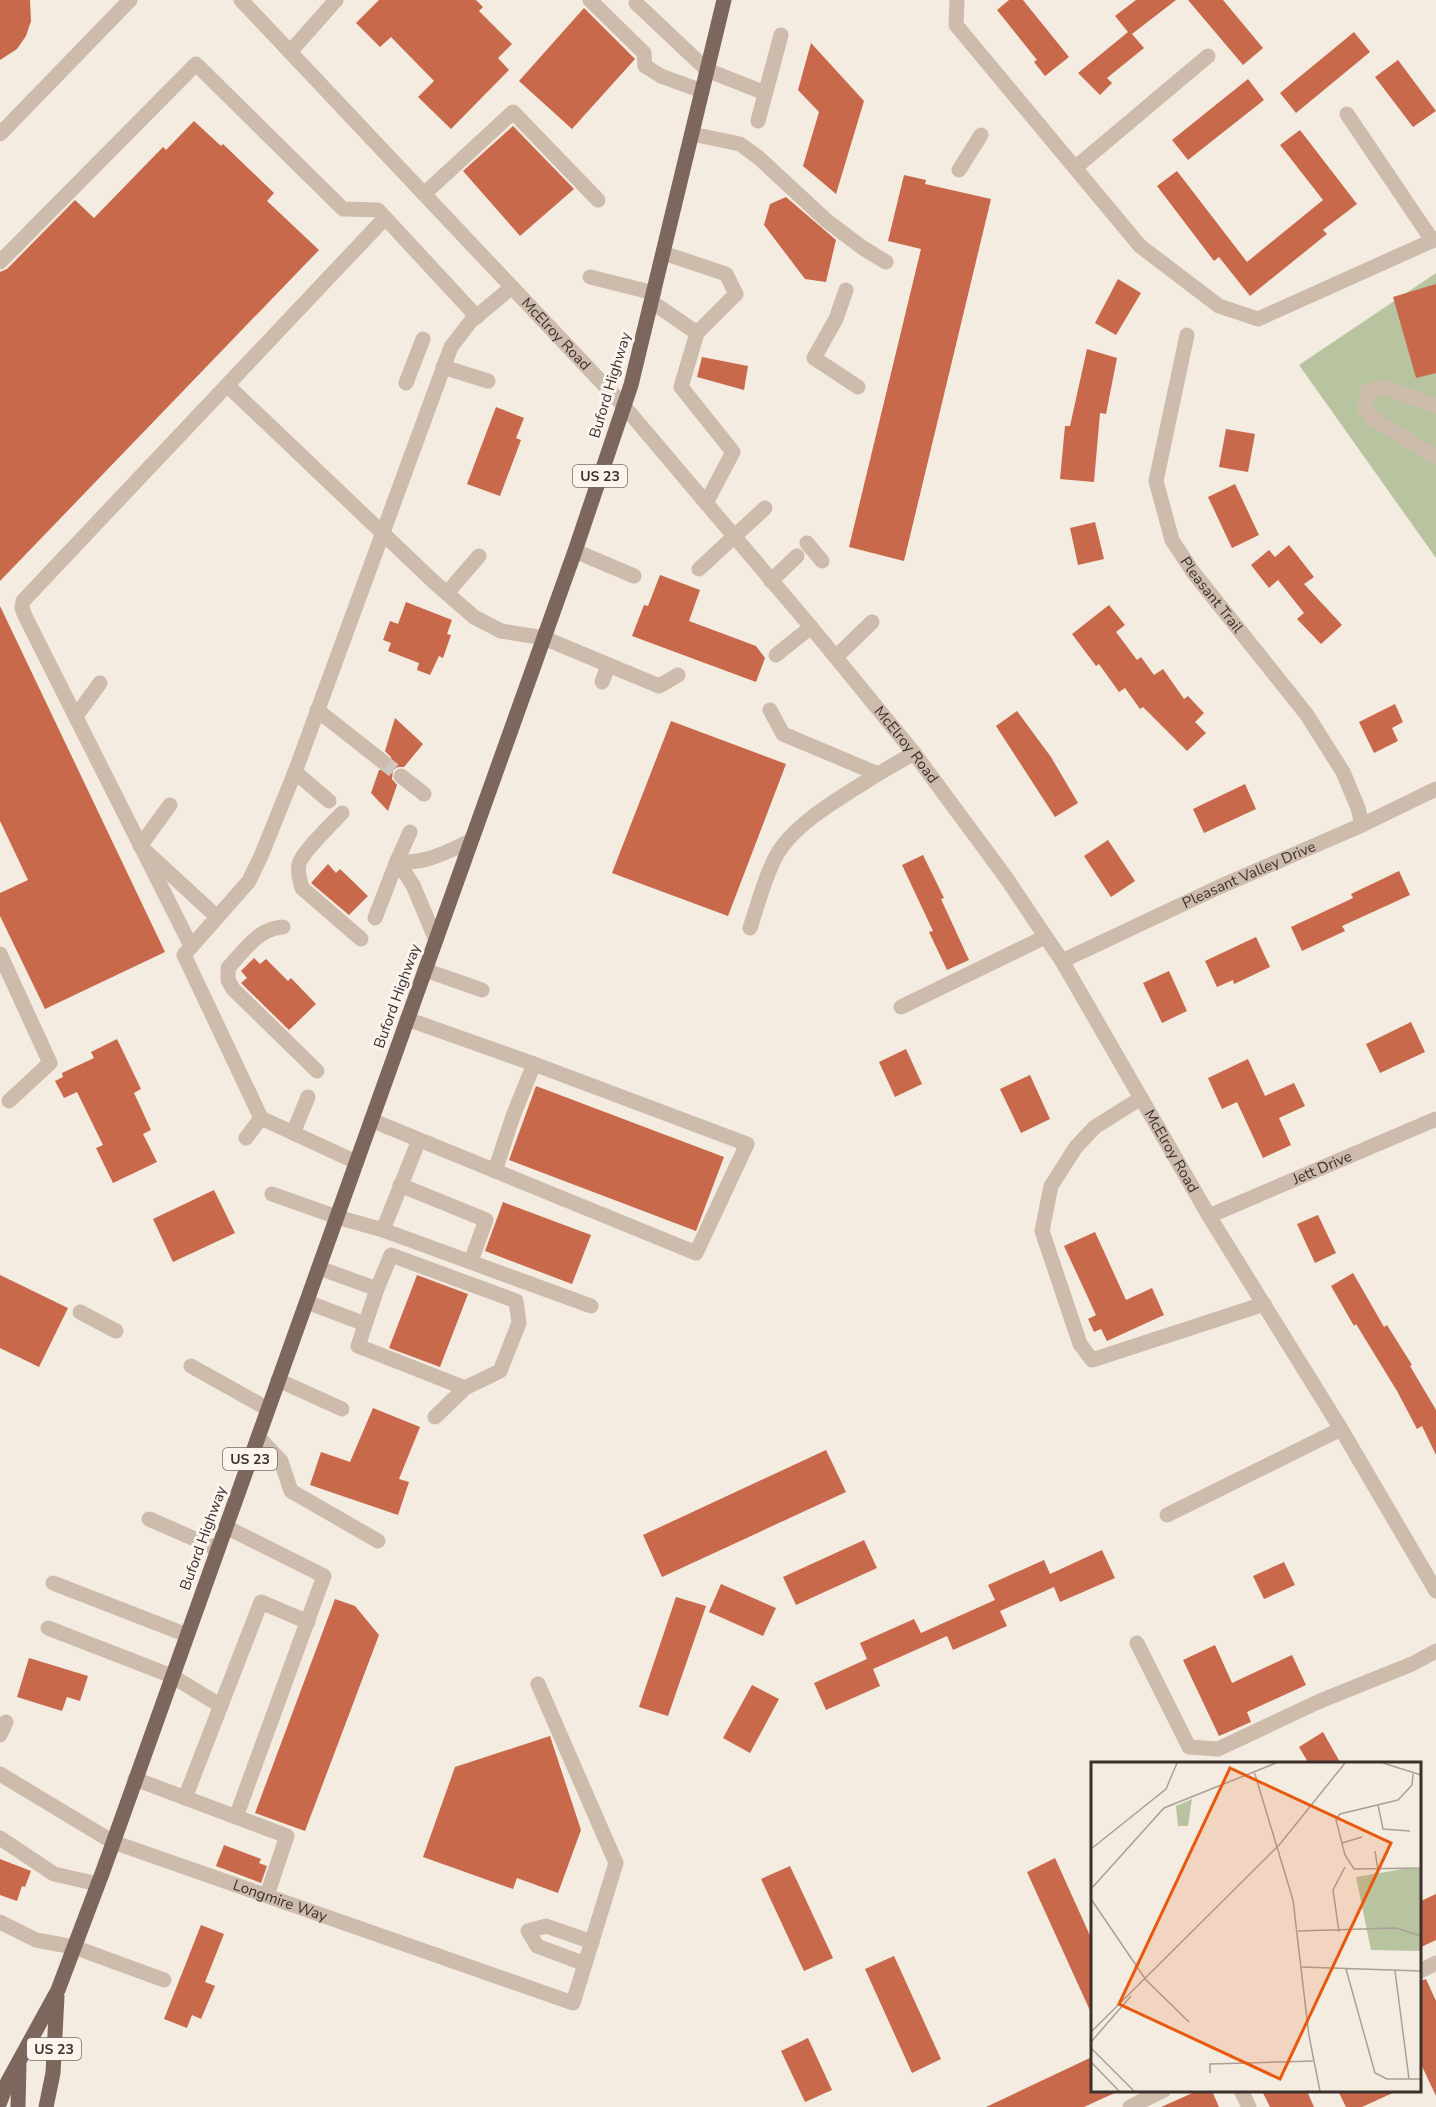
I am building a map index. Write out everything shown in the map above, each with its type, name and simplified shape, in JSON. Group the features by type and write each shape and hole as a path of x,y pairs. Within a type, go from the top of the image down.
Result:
{"main road":[{"name":"Buford Highway","path":"0,2102 7,2083 58,1990 98,1884 575,551 632,385 724,0"},
{"name":"Buford Highway","path":"46,2107 53,2073 58,1990"},
{"path":"18,2107 20,2060"}],"street":[{"path":"0,134 130,0"},
{"name":"McElroy Road","path":"241,0 624,406 914,753 1007,879 1062,962 1209,1216 1341,1430 1436,1591"},
{"path":"290,52 336,0"},
{"path":"590,0 644,53 645,66 661,76 702,91"},
{"path":"957,0 956,25 1140,246 1219,306 1258,319 1434,239 1347,114"},
{"path":"636,3 707,70 765,93"},
{"path":"758,121 781,34"},
{"path":"1076,167 1208,56"},
{"path":"0,262 196,64 343,209 378,210 477,316"},
{"path":"424,194 513,112 598,200"},
{"path":"692,134 740,144 756,162 827,221 886,262"},
{"path":"959,170 981,135"},
{"path":"191,946 25,616 22,608 23,601 385,218"},
{"path":"663,253 726,274 736,294 697,333 681,387 733,452 706,503"},
{"path":"590,277 653,298 697,333"},
{"path":"356,1162 261,1118 184,955 249,881 295,772 451,347 477,316 512,287"},
{"path":"846,290 836,319 814,358 858,387"},
{"name":"Pleasant Trail","path":"1187,335 1156,481 1172,540 1193,572 1307,715 1343,772 1358,808 1362,825"},
{"path":"406,383 423,339"},
{"path":"443,367 488,381"},
{"path":"227,385 474,617 501,631 544,638 659,686 678,675"},
{"path":"1436,406 1384,387 1368,391 1365,410 1375,420 1436,458"},
{"path":"699,568 765,508"},
{"path":"807,543 822,561"},
{"path":"575,551 634,576"},
{"path":"447,593 479,556"},
{"path":"771,581 797,556"},
{"path":"836,657 872,622"},
{"path":"776,655 811,627"},
{"path":"602,682 608,666"},
{"path":"76,716 100,683"},
{"path":"317,710 382,761"},
{"path":"770,710 783,734 878,774"},
{"path":"750,928 776,856 794,834 814,815 914,753"},
{"path":"295,772 329,801"},
{"path":"401,776 424,794"},
{"name":"Pleasant Valley Drive","path":"1062,962 1219,887 1362,825 1436,789"},
{"path":"140,846 170,805"},
{"path":"342,813 306,853 299,864 300,878 302,888 361,939"},
{"path":"375,918 410,831"},
{"path":"397,861 406,863 423,860 471,841"},
{"path":"140,846 217,917"},
{"path":"397,861 413,885 436,940"},
{"path":"283,927 270,929 260,934 228,968 228,980 233,989 317,1071"},
{"path":"901,1006 1045,937"},
{"path":"0,954 50,1063 9,1101"},
{"path":"425,970 482,990"},
{"path":"371,1120 696,1253 747,1143 407,1019"},
{"path":"495,1171 513,1116 534,1064"},
{"path":"293,1133 308,1097"},
{"path":"1141,1098 1095,1127 1076,1147 1051,1186 1042,1230 1080,1344 1092,1360 1264,1304"},
{"path":"246,1138 261,1118"},
{"name":"Jett Drive","path":"1209,1216 1436,1119"},
{"path":"383,1230 419,1140"},
{"path":"400,1185 486,1220 471,1261"},
{"path":"272,1194 337,1217 383,1230 591,1306"},
{"path":"435,1417 465,1388 500,1371 519,1323 516,1301 391,1256 358,1346 465,1388"},
{"path":"319,1268 377,1289"},
{"path":"306,1302 365,1324"},
{"path":"80,1312 116,1331"},
{"path":"191,1366 268,1409"},
{"path":"278,1380 342,1409"},
{"path":"1167,1515 1341,1430"},
{"path":"258,1437 281,1461 291,1491 378,1541"},
{"path":"149,1519 218,1549"},
{"path":"226,1527 324,1576 236,1817"},
{"path":"53,1583 187,1635"},
{"path":"185,1798 261,1602 308,1622"},
{"path":"48,1628 172,1676 221,1706"},
{"path":"1137,1643 1189,1747 1218,1749 1320,1701 1412,1664 1436,1651"},
{"path":"538,1684 616,1863 592,1942 585,1964 537,1946 528,1931 546,1926 592,1942"},
{"name":"Longmire Way","path":"0,1774 113,1842 573,2002 585,1964"},
{"path":"135,1779 287,1836 267,1895"},
{"path":"0,1838 54,1874 98,1884"},
{"path":"0,1922 36,1940 74,1947 164,1980"},
{"path":"1421,1970 1436,1964"},
{"path":"1130,2107 1162,2092"},
{"path":"1242,2092 1249,2107"}],"green space":[{"path":"1436,273 1436,558 1299,365"}],"building":[{"path":"0,0 30,0 31,21 26,36 17,49 0,60"},
{"path":"379,0 476,0 483,7 479,11 512,44 498,58 509,70 451,129 418,97 434,81 391,37 380,47 356,23"},
{"path":"1009,0 1023,0 1069,57 1045,76 1034,62 1037,60 997,10"},
{"path":"1136,0 1176,0 1132,34 1144,48 1107,78 1112,83 1100,95 1078,73 1128,32 1115,16"},
{"path":"1188,0 1223,0 1263,48 1243,65"},
{"path":"584,8 635,59 572,129 519,81"},
{"path":"1354,32 1370,52 1296,113 1280,93"},
{"path":"811,43 864,101 836,194 803,166 819,112 798,90"},
{"path":"1398,60 1436,111 1413,127 1375,77"},
{"path":"1248,79 1264,100 1188,160 1172,140"},
{"path":"194,121 221,146 223,144 274,193 267,201 319,250 0,581 0,272 7,269 75,200 94,218 163,147 166,150"},
{"path":"513,126 574,189 520,236 463,171"},
{"path":"1300,130 1357,204 1323,230 1327,234 1250,296 1219,257 1214,261 1157,186 1177,171 1247,262 1323,200 1280,145"},
{"path":"904,175 926,180 925,184 991,199 904,561 849,547 921,249 888,241"},
{"path":"786,197 836,240 826,282 805,279 764,225 770,204"},
{"path":"1118,279 1141,293 1116,335 1095,323"},
{"path":"1436,284 1436,373 1416,378 1393,297"},
{"path":"1087,349 1117,358 1106,414 1100,413 1094,482 1060,479 1065,426 1070,426"},
{"path":"702,357 748,366 744,390 697,377"},
{"path":"496,407 524,418 516,438 521,440 500,496 467,484"},
{"path":"1226,429 1255,434 1248,472 1219,467"},
{"path":"1235,484 1259,535 1232,548 1208,497"},
{"path":"1095,522 1104,559 1078,565 1070,528"},
{"path":"1289,545 1314,577 1304,584 1342,625 1321,644 1297,619 1304,613 1278,580 1269,588 1251,565 1269,550 1275,557"},
{"path":"660,575 700,590 689,621 756,646 765,658 756,682 632,636 644,605 648,606"},
{"path":"406,602 452,620 447,634 451,635 443,658 439,656 430,675 417,670 419,663 388,651 391,643 383,640 390,621 398,624"},
{"path":"1109,605 1125,625 1116,632 1137,660 1141,657 1154,675 1163,669 1184,699 1188,696 1204,713 1195,722 1206,733 1187,751 1143,707 1140,709 1125,688 1119,692 1099,664 1096,666 1072,634"},
{"path":"0,606 165,952 45,1009 0,916 0,893 28,880 0,821"},
{"path":"1395,704 1403,722 1392,728 1398,741 1374,753 1359,722"},
{"path":"1017,711 1051,757 1078,803 1055,817 996,726"},
{"path":"395,718 423,744 404,767 393,770 392,779 397,785 388,811 371,793 379,770 386,770 392,763 391,757 385,751"},
{"path":"671,721 786,764 728,916 612,873"},
{"path":"1245,784 1256,809 1204,833 1193,809"},
{"path":"1108,840 1135,881 1111,897 1084,856"},
{"path":"923,855 944,898 941,899 969,960 947,970 929,932 933,931 902,865"},
{"path":"328,864 336,873 340,869 368,896 349,915 311,883"},
{"path":"1399,871 1410,895 1342,926 1345,931 1302,951 1291,927 1353,898 1351,894"},
{"path":"1256,937 1270,967 1234,984 1233,980 1217,987 1205,961"},
{"path":"254,958 260,964 266,959 288,981 291,978 316,1004 289,1030 241,983 247,978 241,971"},
{"path":"1169,971 1187,1011 1162,1023 1143,983"},
{"path":"1411,1022 1425,1052 1380,1073 1366,1044"},
{"path":"117,1039 141,1089 134,1093 151,1130 143,1134 157,1162 113,1183 96,1148 103,1145 77,1092 64,1098 55,1081 63,1077 62,1073 94,1058 91,1052"},
{"path":"906,1049 922,1084 895,1097 879,1062"},
{"path":"1248,1059 1265,1096 1294,1083 1305,1106 1279,1118 1291,1145 1263,1158 1237,1102 1222,1109 1208,1078"},
{"path":"1030,1075 1050,1119 1021,1133 1000,1089"},
{"path":"536,1086 724,1157 696,1231 509,1160"},
{"path":"214,1190 235,1233 173,1262 153,1219"},
{"path":"503,1202 591,1235 572,1284 485,1251"},
{"path":"1318,1215 1336,1253 1315,1263 1297,1224"},
{"path":"1095,1232 1126,1300 1152,1288 1164,1315 1107,1341 1101,1329 1094,1332 1088,1319 1096,1315 1064,1246"},
{"path":"1353,1273 1384,1327 1387,1325 1412,1365 1410,1366 1436,1410 1436,1455 1422,1426 1417,1429 1397,1391 1356,1324 1354,1326 1331,1286"},
{"path":"0,1275 68,1308 39,1367 0,1348"},
{"path":"417,1275 468,1294 440,1367 389,1348"},
{"path":"373,1408 420,1427 399,1479 409,1482 398,1515 310,1485 321,1452 350,1462"},
{"path":"826,1450 846,1492 662,1577 643,1535"},
{"path":"864,1540 877,1568 796,1605 783,1577"},
{"path":"1102,1550 1115,1578 1060,1602 1054,1587 1000,1611 1007,1626 953,1650 947,1636 873,1669 880,1686 826,1710 814,1683 867,1659 860,1643 914,1619 921,1633 995,1600 988,1585 1044,1560 1050,1574"},
{"path":"1284,1562 1295,1585 1264,1599 1253,1576"},
{"path":"721,1584 776,1608 763,1636 709,1612"},
{"path":"676,1597 706,1606 668,1716 639,1707"},
{"path":"335,1599 355,1606 379,1635 305,1831 255,1813"},
{"path":"1215,1645 1232,1683 1292,1655 1306,1685 1247,1712 1251,1722 1219,1736 1183,1660"},
{"path":"29,1658 88,1676 80,1701 67,1697 62,1711 17,1697"},
{"path":"752,1685 779,1699 750,1753 723,1738"},
{"path":"1323,1732 1340,1762 1308,1762 1299,1747"},
{"path":"550,1736 581,1830 558,1893 517,1878 513,1889 423,1857 455,1767"},
{"path":"224,1845 261,1859 259,1863 267,1866 261,1883 216,1866"},
{"path":"1055,1858 1091,1938 1091,2013 1027,1872"},
{"path":"0,1859 31,1871 25,1887 22,1886 17,1901 0,1895"},
{"path":"790,1866 833,1958 804,1971 761,1879"},
{"path":"1436,1894 1436,1940 1421,1947 1421,1901"},
{"path":"201,1925 224,1934 205,1982 215,1986 201,2019 192,2015 187,2028 164,2019"},
{"path":"894,1956 941,2059 912,2073 865,1969"},
{"path":"1426,1979 1436,2001 1436,2096 1421,2064 1421,1980"},
{"path":"808,2038 832,2090 805,2102 781,2051"},
{"path":"1091,2057 1091,2092 1117,2092 1084,2107 986,2107"},
{"path":"1195,2092 1212,2092 1219,2107 1161,2107"},
{"path":"1262,2092 1307,2092 1314,2107 1270,2107"},
{"path":"1338,2092 1395,2092 1362,2107 1346,2107"}],"tunnel":[{"path":"382,761 401,776"}]}
